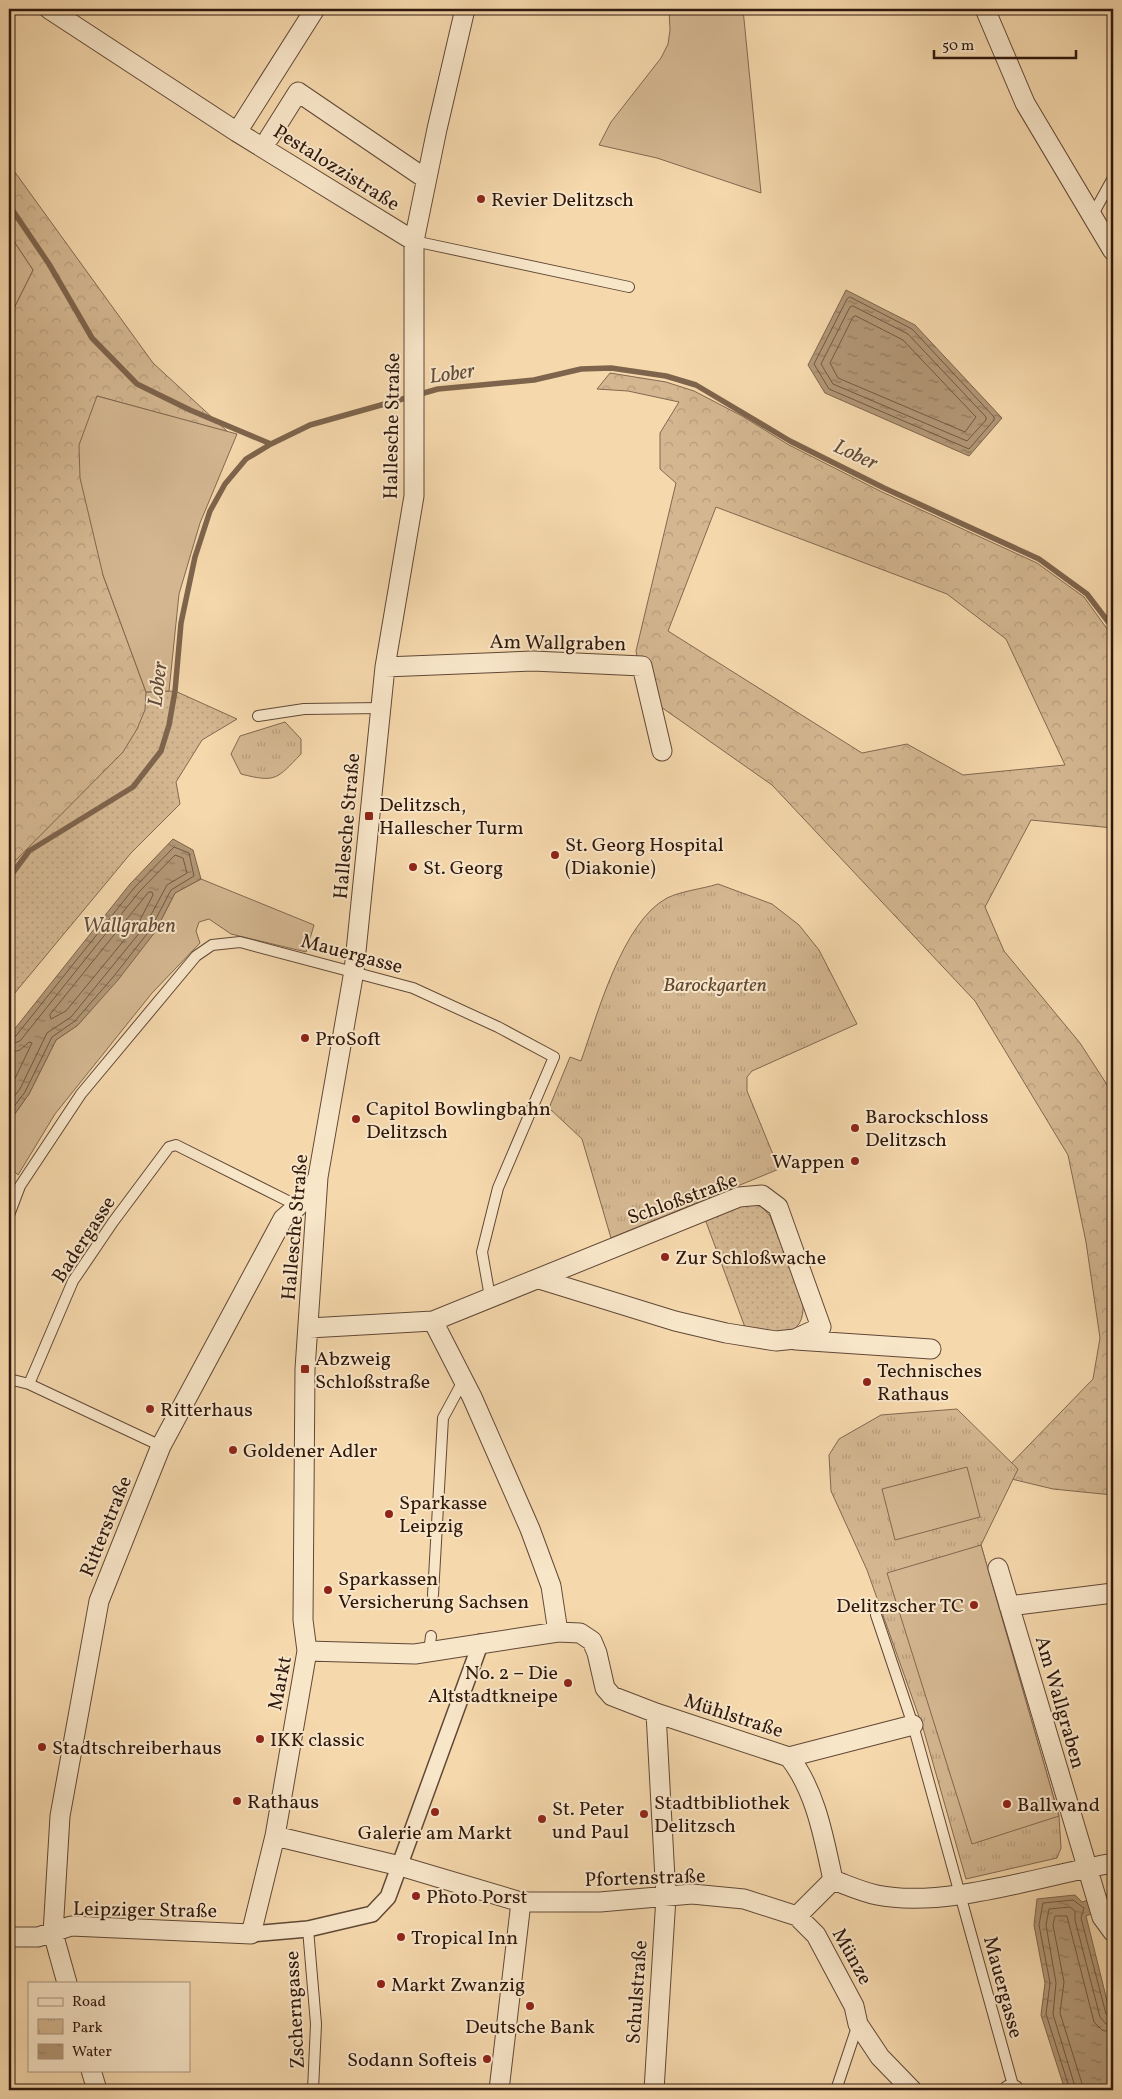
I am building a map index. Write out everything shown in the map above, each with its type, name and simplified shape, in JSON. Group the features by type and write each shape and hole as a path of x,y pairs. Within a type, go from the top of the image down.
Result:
{"street":[{"name":"Pestalozzistraße","path":"49,9 237,132 414,241"},
{"path":"237,132 315,9"},
{"name":"Hallesche Straße","path":"307,1651 303,1620 305,1369 318,1178 354,971 385,668 414,496 414,241 426,179 465,9"},
{"path":"985,9 1025,103 1113,251"},
{"path":"269,138 298,92 426,179"},
{"name":"Am Wallgraben","path":"385,668 534,661 642,666 662,751"},
{"name":"Ritterstraße","path":"67,1982 53,1933 60,1816 99,1601 161,1446 283,1219 298,1206 318,1178"},
{"name":"Schloßstraße","path":"309,1328 433,1321 731,1200 739,1197 762,1195 778,1207 821,1327 795,1339"},
{"name":"Schloßstraße","path":"539,1279 675,1321 726,1333 776,1341 795,1339 930,1349"},
{"path":"433,1321 464,1381 533,1537 551,1586 558,1632"},
{"name":"Am Wallgraben","path":"998,1568 1069,1814 1102,1916 1113,1932"},
{"path":"1009,1606 1113,1593"},
{"name":"Markt","path":"251,1934 275,1836 307,1651 481,1642 558,1632 580,1633 592,1641 606,1688 612,1696 656,1713"},
{"path":"251,1934 308,1929 372,1914 388,1897 481,1642"},
{"name":"Mühlstraße","path":"656,1713 788,1757 913,1725"},
{"name":"Schulstraße","path":"654,2090 666,1897 656,1713"},
{"path":"788,1757 802,1774 824,1840 833,1880"},
{"path":"275,1836 400,1866"},
{"path":"833,1880 877,1895 920,1898 961,1894 1113,1863"},
{"name":"Pfortenstraße","path":"400,1866 521,1902 600,1902 692,1894 744,1900 797,1916"},
{"path":"797,1916 833,1880"},
{"path":"500,2090 521,1902"},
{"name":"Münze","path":"797,1916 816,1935 854,2006 858,2024 880,2057 912,2090"},
{"name":"Leipziger Straße","path":"9,1937 38,1937 71,1926 251,1934"},
{"path":"92,2072 97,2090"}],"lane":[{"path":"1092,216 1113,178"},
{"path":"414,241 630,287"},
{"path":"258,716 304,709 381,708"},
{"name":"Mauergasse","path":"9,1215 20,1186 81,1094 196,956 212,945 240,942 413,988 498,1027 554,1057 498,1188 482,1252 490,1297"},
{"name":"Badergasse","path":"29,1384 73,1281 112,1222 169,1147 176,1145 183,1147 298,1206"},
{"path":"9,1379 29,1384 161,1446"},
{"path":"433,1595 443,1418 464,1381"},
{"name":"Mauergasse","path":"876,1615 913,1725 961,1894 1012,2090"},
{"name":"Zscherngasse","path":"308,1929 316,2024 314,2090"},
{"path":"836,2090 858,2024"}],"green space":[{"path":"669,9 743,9 761,193 657,158 599,145 611,122 661,58 668,44 670,30"},
{"path":"9,164 153,363 228,432 97,396 103,575 146,692 145,710 137,729 123,752 9,867 9,318 33,270 9,234"},
{"path":"9,234 33,270 9,318"},
{"path":"610,373 666,382 694,391 742,416 789,445 882,492 1037,563 1084,597 1113,637 1113,828 1031,820 985,907 1004,951 1080,1043 1113,1094 1113,1495 1053,1489 999,1476 1093,1379 1100,1338 1086,1242 1068,1155 975,1001 772,785 644,695 636,651 676,483 660,469 660,433 679,402 628,391 597,389","holes":["716,507 947,594 1006,639 1065,765 963,775 907,744 862,753 668,631"]},
{"path":"97,396 237,434 200,523 179,594 169,691 146,692 103,575 80,478 79,445"},
{"path":"175,691 237,719 202,740 176,782 180,804 131,853 9,1000 9,865 137,729 146,692"},
{"path":"285,722 301,739 301,754 281,774 275,777 262,778 241,774 231,754 240,736"},
{"path":"201,879 314,925 306,952 231,934 209,919 199,922 196,931 200,943 152,993 55,1114 18,1175 9,1166 9,1122 29,1094 56,1040 78,1025 155,932 175,893"},
{"name":"Barockgarten","path":"718,884 772,904 799,925 819,950 857,1024 752,1071 747,1077 747,1091 779,1169 611,1238 582,1139 549,1108 570,1057 581,1061 613,972 624,948 637,927 651,910 667,898"},
{"path":"750,1203 762,1207 770,1216 803,1301 803,1314 799,1323 794,1329 786,1332 767,1333 746,1330 705,1219"},
{"path":"957,1409 1018,1469 981,1545 1059,1816 1061,1848 1057,1858 966,1879 923,1728 867,1570 831,1491 829,1455 839,1439 881,1415"},
{"path":"967,1467 980,1517 895,1540 882,1489"},
{"path":"981,1545 1059,1816 972,1844 887,1573"}],"water":[{"path":"846,290 915,325 1002,418 969,456 825,393 808,365"},
{"name":"Wallgraben","path":"173,839 193,850 201,879 175,893 155,932 118,980 78,1025 56,1040 29,1094 9,1122 9,1036 130,884"},
{"path":"1113,1893 1113,1911 1108,1912 1107,1908 1086,1916 1113,2025 1113,2090 1065,2090 1041,2015 1045,1983 1034,1925 1037,1899 1075,1895 1082,1902"}],"waterway":[{"path":"9,205 49,264 92,338 137,384 190,410 271,444"},
{"name":"Lober","path":"9,878 29,851 133,787 161,751 169,725 175,691 181,623 195,557 210,511 225,484 246,459 271,444 310,425 438,389 534,380 581,369 611,368 666,376 696,385 790,441 884,488 1039,559 1087,594 1113,628"}],"place":[{"name":"Revier Delitzsch","path":"481,199"},
{"name":"Delitzsch, Hallescher Turm","path":"369,816"},
{"name":"St. Georg Hospital (Diakonie)","path":"555,855"},
{"name":"St. Georg","path":"413,867"},
{"name":"ProSoft","path":"305,1038"},
{"name":"Capitol Bowlingbahn Delitzsch","path":"356,1119"},
{"name":"Barockschloss Delitzsch","path":"855,1128"},
{"name":"Wappen","path":"855,1161"},
{"name":"Zur Schloßwache","path":"665,1257"},
{"name":"Abzweig Schloßstraße","path":"305,1369"},
{"name":"Technisches Rathaus","path":"867,1382"},
{"name":"Ritterhaus","path":"150,1409"},
{"name":"Goldener Adler","path":"233,1450"},
{"name":"Sparkasse Leipzig","path":"389,1514"},
{"name":"Sparkassen Versicherung Sachsen","path":"328,1590"},
{"name":"Delitzscher TC","path":"974,1605"},
{"name":"No. 2 – Die Altstadtkneipe","path":"568,1683"},
{"name":"IKK classic","path":"260,1739"},
{"name":"Stadtschreiberhaus","path":"42,1747"},
{"name":"Rathaus","path":"237,1801"},
{"name":"Ballwand","path":"1007,1804"},
{"name":"Galerie am Markt","path":"435,1812"},
{"name":"Stadtbibliothek Delitzsch","path":"644,1814"},
{"name":"St. Peter und Paul","path":"542,1819"},
{"name":"Photo Porst","path":"416,1896"},
{"name":"Tropical Inn","path":"401,1937"},
{"name":"Markt Zwanzig","path":"381,1984"},
{"name":"Deutsche Bank","path":"530,2006"},
{"name":"Sodann Softeis","path":"487,2059"}]}
